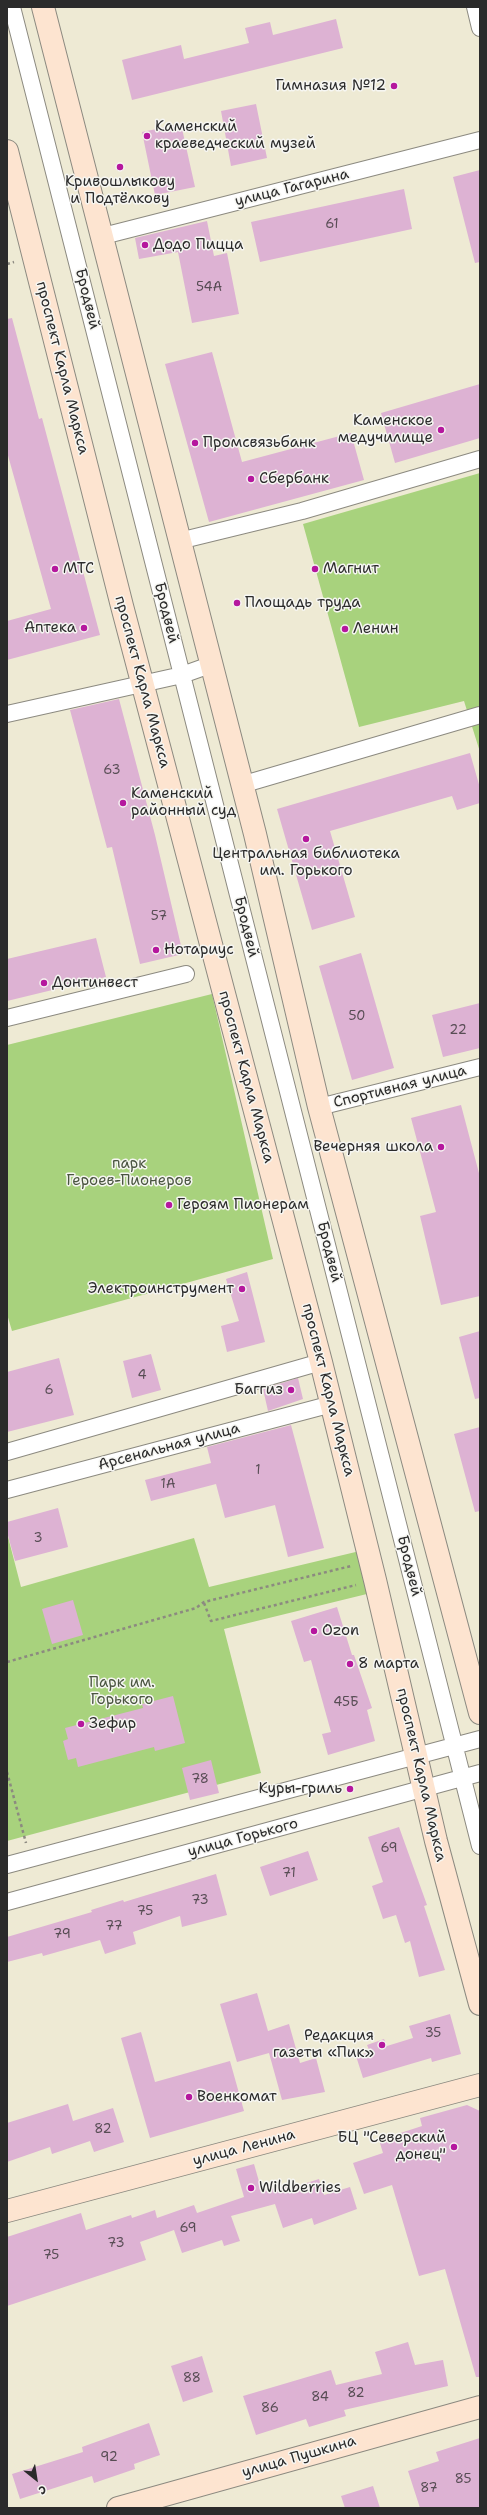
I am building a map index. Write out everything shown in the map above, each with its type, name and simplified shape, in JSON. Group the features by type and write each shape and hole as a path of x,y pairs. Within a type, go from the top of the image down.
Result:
{"street":[{"name":"Бродвей","path":"12,7 480,1846"},
{"path":"43,7 103,236 210,665 255,834 319,1107 480,1713"},
{"path":"475,7 480,28"},
{"name":"улица Гагарина","path":"103,236 480,140"},
{"name":"проспект Карла Маркса","path":"7,151 142,684 332,1404 373,1570 436,1841 480,2004"},
{"path":"179,541 302,511 480,459"},
{"path":"7,714 182,675 210,665"},
{"path":"241,785 480,715"},
{"path":"7,1018 186,974"},
{"name":"Спортивная улица","path":"319,1107 480,1066"},
{"path":"7,1452 321,1362"},
{"name":"Арсенальная улица","path":"7,1490 332,1404"},
{"path":"7,1865 480,1739"},
{"name":"улица Горького","path":"7,1902 480,1773"},
{"name":"улица Ленина","path":"7,2211 480,2085"},
{"name":"улица Пушкина","path":"118,2508 480,2407"}],"path":[{"path":"7,1662 196,1608 204,1602 373,1570"},
{"path":"204,1602 211,1621 373,1570"},
{"path":"7,1772 30,1858"}],"green space":[{"name":"Площадь труда","path":"480,473 480,752 464,701 359,727 303,524"},
{"name":"парк Героев-Пионеров","path":"212,994 273,1259 12,1331 7,1314 7,1045"},
{"name":"Парк им. Горького","path":"7,1533 21,1587 194,1538 209,1587 364,1550 375,1592 224,1629 261,1773 7,1841"}],"building":[{"path":"336,19 343,48 132,100 122,60 181,45 184,59 249,43 245,28 270,22 273,35"},
{"path":"256,104 267,158 231,166 221,111"},
{"path":"181,124 195,187 155,195 142,132"},
{"path":"480,170 480,262 475,263 453,177"},
{"path":"404,189 412,229 260,262 251,222"},
{"path":"207,221 214,256 227,253 239,314 192,323 178,252 139,259 135,238"},
{"path":"12,318 39,419 42,418 100,635 7,660 7,621 51,609 7,452 7,319"},
{"path":"212,352 242,462 351,433 364,480 209,522 165,364"},
{"path":"480,384 480,438 395,463 381,413"},
{"path":"119,699 155,835 183,954 140,964 112,847 107,848 70,710"},
{"name":"Центральная библиотека им. Горького","path":"470,753 480,788 480,803 457,810 452,796 330,831 355,917 312,930 277,809"},
{"path":"96,938 106,977 7,1001 7,959"},
{"path":"361,953 394,1068 352,1080 319,966"},
{"path":"480,1003 480,1048 443,1057 432,1015"},
{"path":"461,1105 480,1177 480,1296 441,1305 420,1216 436,1212 411,1118"},
{"path":"247,1272 265,1342 227,1352 221,1326 239,1321 226,1279"},
{"path":"480,1331 480,1398 475,1399 459,1337"},
{"path":"151,1354 161,1390 132,1398 123,1361"},
{"path":"59,1358 74,1415 7,1432 7,1372"},
{"path":"298,1378 303,1399 268,1411 263,1389"},
{"path":"291,1425 324,1548 288,1557 275,1505 225,1518 216,1484 151,1501 145,1480 211,1463 207,1447"},
{"path":"480,1427 480,1511 475,1512 454,1434"},
{"path":"58,1508 68,1547 15,1561 7,1532 7,1522"},
{"path":"73,1600 83,1635 52,1644 42,1609"},
{"path":"337,1607 352,1655 354,1655 372,1708 367,1710 375,1741 328,1755 322,1734 331,1732 311,1660 304,1662 291,1621"},
{"path":"173,1696 185,1743 155,1751 154,1747 78,1767 76,1758 68,1760 63,1741 68,1739 65,1728 143,1708 142,1704"},
{"path":"211,1760 219,1793 190,1800 182,1768"},
{"path":"399,1827 427,1905 424,1906 445,1970 419,1977 410,1941 405,1943 396,1915 383,1919 372,1886 383,1882 368,1837"},
{"path":"308,1851 318,1880 270,1896 260,1867"},
{"path":"216,1874 227,1915 182,1927 180,1916 133,1932 136,1944 105,1954 100,1940 43,1956 42,1953 7,1962 7,1937 92,1912 91,1910 123,1900 124,1902"},
{"path":"257,1993 268,2031 289,2024 300,2063 316,2058 325,2092 282,2100 269,2053 237,2062 220,2004"},
{"path":"450,2014 461,2054 432,2062 431,2058 363,2078 356,2056 370,2052 367,2045 384,2039 387,2046 413,2038 409,2026"},
{"name":"Военкомат","path":"141,2032 155,2082 230,2061 244,2111 150,2138 121,2038"},
{"path":"68,2104 73,2121 113,2108 124,2142 94,2152 90,2141 52,2154 50,2147 7,2162 7,2123"},
{"path":"467,2105 480,2111 480,2377 476,2377 445,2269 419,2276 392,2185 364,2194 353,2163 383,2153 379,2140 422,2126 420,2118"},
{"path":"254,2164 262,2192 286,2184 288,2189 319,2179 324,2195 350,2187 357,2209 314,2225 312,2218 283,2228 275,2204 231,2216 240,2241 224,2246 222,2240 182,2253 174,2230 140,2242 146,2260 7,2306 7,2237 81,2213 86,2230 131,2215 132,2218 155,2210 157,2218 194,2205 197,2213 244,2197 236,2169"},
{"path":"408,2342 415,2365 443,2360 448,2386 344,2410 346,2416 309,2427 306,2419 256,2435 243,2396 331,2370 336,2385 382,2374 375,2352"},
{"path":"202,2356 213,2392 183,2402 171,2366"},
{"path":"149,2423 160,2455 134,2464 135,2469 94,2483 92,2476 20,2499 12,2474 83,2452 82,2447"},
{"path":"480,2438 480,2508 420,2508 408,2471 439,2461 436,2452"},
{"path":"373,2486 380,2508 345,2508 341,2496"}],"place":[{"name":"Гимназия №12","path":"394,86"},
{"name":"Каменский краеведческий музей","path":"147,136"},
{"name":"Кривошлыкову и Подтёлкову","path":"120,167"},
{"name":"Додо Пицца","path":"145,245"},
{"name":"Каменское медучилище","path":"441,430"},
{"name":"Промсвязьбанк","path":"195,443"},
{"name":"Сбербанк","path":"251,479"},
{"name":"МТС","path":"55,569"},
{"name":"Магнит","path":"315,569"},
{"name":"Площадь труда","path":"237,603"},
{"name":"Аптека","path":"84,628"},
{"name":"Ленин","path":"345,629"},
{"name":"Каменский районный суд","path":"123,803"},
{"name":"Центральная библиотека им. Горького","path":"306,839"},
{"name":"Нотариус","path":"156,950"},
{"name":"Донтинвест","path":"44,983"},
{"name":"Вечерняя школа","path":"441,1147"},
{"name":"Героям Пионерам","path":"169,1205"},
{"name":"Электроинструмент","path":"242,1289"},
{"name":"Баггиз","path":"291,1390"},
{"name":"Ozon","path":"314,1631"},
{"name":"8 марта","path":"350,1664"},
{"name":"Зефир","path":"81,1724"},
{"name":"Куры-гриль","path":"350,1789"},
{"name":"Редакция газеты «Пик»","path":"382,2045"},
{"name":"Военкомат","path":"189,2097"},
{"name":"БЦ \"Северский донец\"","path":"454,2147"},
{"name":"Wildberries","path":"251,2188"}]}
